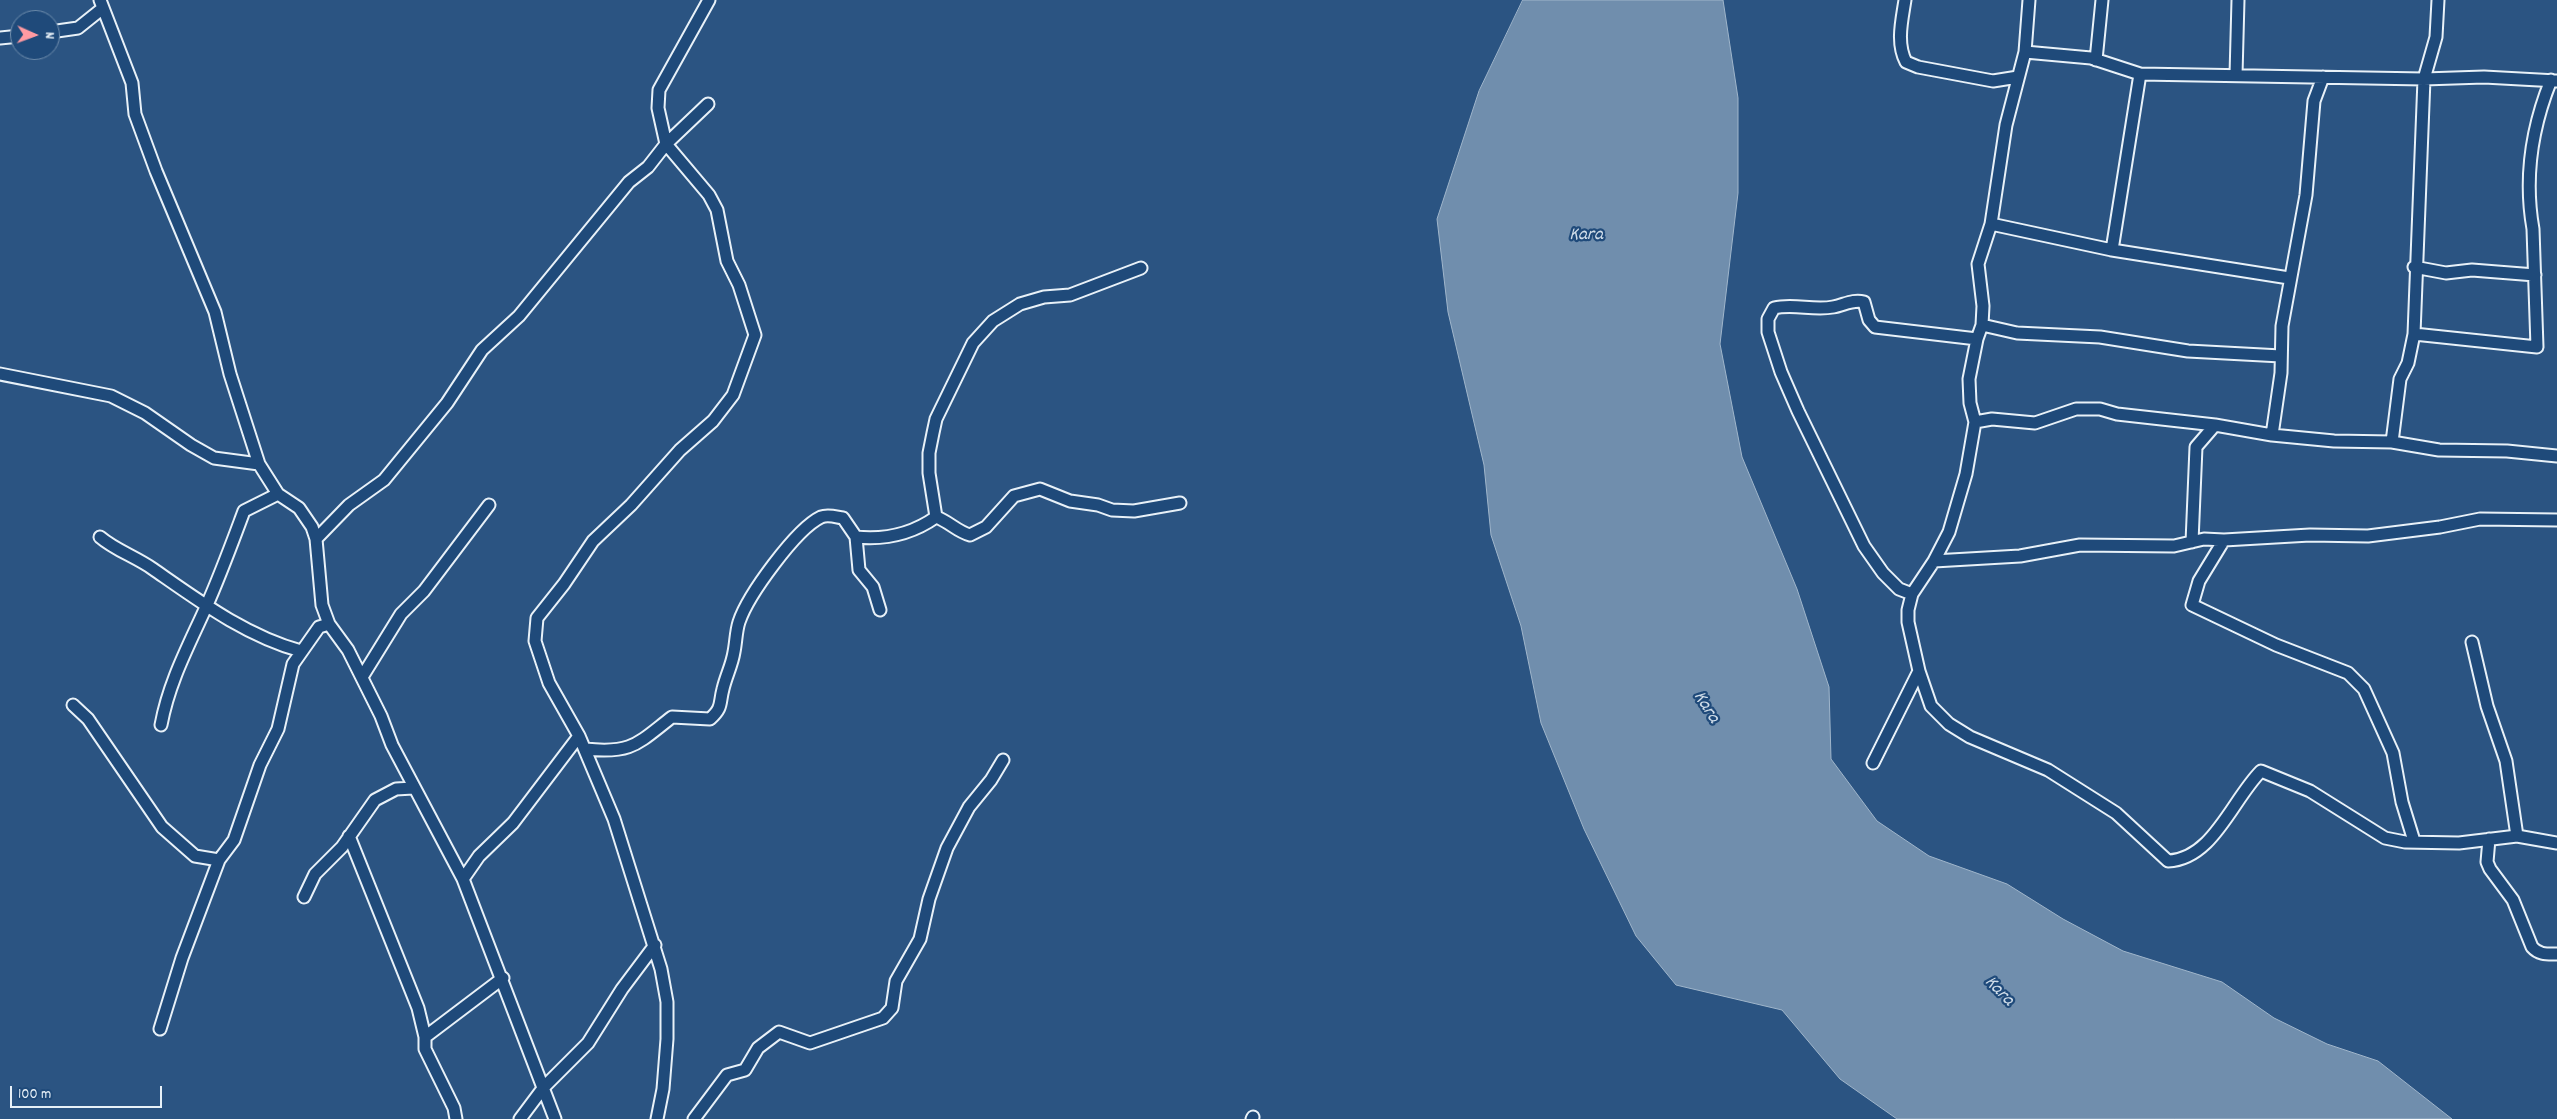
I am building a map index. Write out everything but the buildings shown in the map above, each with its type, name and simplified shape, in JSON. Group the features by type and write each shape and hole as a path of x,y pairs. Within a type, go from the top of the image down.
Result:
{"street":[{"path":"657,1119 663,1089 667,1039 667,1002 655,945 614,819 579,736 549,683 535,641 537,618 564,584 593,541 631,505 680,450 712,421 733,395 755,335 739,285 727,261 717,210 709,195 666,144 658,108 659,90 709,0"},
{"path":"1905,0 1900,32 1901,54 1906,62 1918,67 1993,81 2018,77"},
{"path":"2029,0 2025,52 2006,126 1991,224 1978,264 1983,306 1982,325 1977,339 1969,379 1970,403 1975,422 1966,474 1948,532 1934,561 1912,594 1908,610 1908,622 1919,671 1931,706 1949,724 1978,741 2048,770 2116,813 2168,861 2190,857 2205,846 2249,783 2261,771 2310,791 2385,838 2405,842 2459,843 2516,836 2557,844"},
{"path":"2096,60 2102,0"},
{"path":"2236,75 2238,0"},
{"path":"2392,442 2400,379 2408,363 2414,334 2414,267 2424,79 2436,37 2438,0"},
{"path":"60,31 78,28 101,4 132,83 135,114 153,163 215,312 230,374 259,464 278,494 299,508 312,527 316,539 322,606 329,624 348,650 413,788 463,879 555,1119"},
{"path":"2025,52 2096,60 2140,74 2554,80 2534,131 2530,163 2530,212 2535,275 2537,347 2414,334"},
{"path":"2112,250 2140,74"},
{"path":"2272,435 2281,356 2282,326 2289,278 2306,195 2314,101 2323,77"},
{"path":"316,539 349,505 384,480 446,402 482,350 519,316 629,182 648,167 666,144 708,104"},
{"path":"1991,224 2112,250 2289,278"},
{"path":"2414,267 2446,273 2472,270 2535,275"},
{"path":"936,517 929,473 929,453 933,433 936,419 973,343 993,322 1020,304 1044,297 1070,295 1141,268"},
{"path":"1912,594 1899,589 1883,573 1864,546 1784,380 1768,332 1768,319 1774,308 1788,305 1812,308 1832,307 1857,300 1864,302 1868,320 1875,327 1977,339"},
{"path":"1982,325 2017,333 2100,337 2188,351 2281,356"},
{"path":"0,374 111,396 145,413 214,458 259,464"},
{"path":"1975,422 1992,419 2035,423 2076,409 2100,409 2117,414 2215,425 2272,435 2334,441 2392,442 2439,450 2507,451 2557,456"},
{"path":"2192,542 2196,447 2215,425"},
{"path":"856,537 875,539 900,535 936,517 947,521 958,532 970,536 986,527 1014,496 1040,490 1070,500 1098,505 1112,510 1134,511 1180,502"},
{"path":"162,725 166,696 178,664 206,606 244,511 278,494"},
{"path":"362,677 401,614 424,591 489,505"},
{"path":"585,749 623,750 642,741 672,716 710,718 720,709 723,689 735,650 739,623 750,596 770,568 821,517 831,515 844,518 856,537 859,570 873,587 880,610"},
{"path":"1934,561 2020,556 2080,545 2174,546 2204,539 2224,540 2310,535 2368,536 2397,534 2480,519 2557,520"},
{"path":"100,537 153,569 206,606 261,636 301,651"},
{"path":"2224,540 2199,581 2192,605 2276,645 2348,673 2356,679 2364,690 2393,753 2402,802 2414,841"},
{"path":"160,1029 182,958 219,860 234,840 260,765 278,729 293,664 301,651 310,643 319,627 329,624"},
{"path":"2472,642 2487,706 2506,762 2516,836"},
{"path":"1873,763 1919,671"},
{"path":"73,705 88,719 162,827 195,856 219,860"},
{"path":"463,879 479,856 513,823 579,736"},
{"path":"694,1119 727,1075 745,1070 758,1048 779,1032 810,1043 883,1018 892,1008 896,981 920,939 929,899 947,848 969,807 991,780 1003,760"},
{"path":"304,897 315,874 342,847 375,800 396,789 413,788"},
{"path":"349,836 418,1008 425,1037 425,1049 454,1108 456,1119"},
{"path":"2489,839 2487,862 2490,870 2513,900 2532,947 2537,952 2544,954 2557,954"},
{"path":"520,1119 544,1087 588,1044 622,989 655,945"},
{"path":"425,1037 502,978"}],"water":[{"name":"Kara","path":"1523,0 1723,0 1738,98 1738,193 1720,344 1742,457 1797,589 1829,687 1831,759 1877,821 1929,856 2007,884 2063,919 2123,951 2222,982 2274,1018 2327,1044 2378,1061 2452,1119 1897,1119 1840,1079 1782,1010 1676,985 1636,936 1584,829 1541,723 1521,626 1491,535 1484,465 1448,312 1437,219 1479,91"}]}
